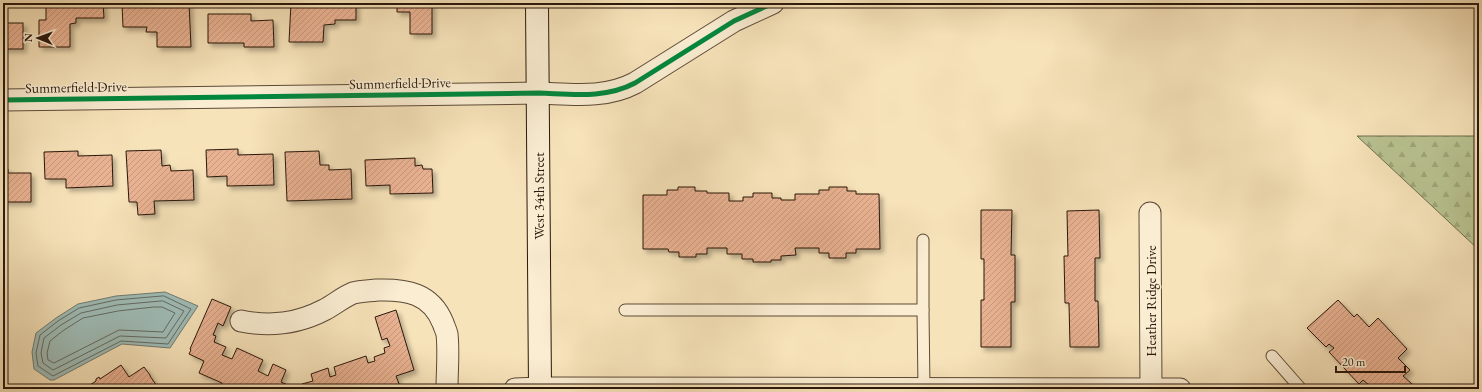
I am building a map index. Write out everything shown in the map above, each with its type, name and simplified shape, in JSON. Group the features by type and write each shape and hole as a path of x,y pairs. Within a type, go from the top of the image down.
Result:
{"street":[{"name":"West 34th Street","path":"537,3 539,94 540,388"},
{"name":"Summerfield Drive","path":"3,100 597,94 619,90 635,83 734,21 769,4"},
{"name":"Heather Ridge Drive","path":"1150,213 1151,389"},
{"path":"242,321 267,325 284,324 302,320 326,310 343,298 359,292 393,290 413,293 424,299 437,310 447,333 447,389"},
{"path":"515,389 1180,389"}],"lane":[{"path":"923,240 924,389"},
{"path":"626,310 923,310"},
{"path":"1272,356 1301,389"}],"green space":[{"path":"1357,136 1479,136 1479,250"}],"water":[{"path":"165,292 198,306 170,348 122,344 54,380 50,380 34,369 32,352 36,333 78,304 116,296"}],"building":[{"path":"46,3 103,3 104,18 76,18 76,23 70,24 70,47 39,47 39,20 46,20"},
{"path":"122,3 189,3 191,47 157,47 157,32 146,32 147,27 123,27"},
{"path":"291,3 356,3 356,20 335,20 335,24 324,25 323,42 289,42"},
{"path":"397,3 432,3 432,34 410,34 410,12 397,12"},
{"path":"208,14 251,14 251,21 273,20 274,47 244,47 244,43 208,43"},
{"path":"3,23 23,23 23,49 3,49"},
{"path":"238,149 238,155 273,154 274,185 227,186 227,176 207,177 206,150"},
{"path":"161,150 162,166 170,165 171,171 193,170 194,200 154,201 155,214 138,215 137,202 129,202 126,151"},
{"path":"78,151 78,156 112,155 113,186 66,188 66,179 45,179 44,152"},
{"path":"319,151 320,165 329,165 329,170 351,169 352,199 287,201 285,152"},
{"path":"415,158 415,166 422,165 423,169 432,169 433,193 390,194 390,185 366,186 365,160"},
{"path":"3,169 8,169 8,173 31,173 31,202 3,202"},
{"path":"678,187 695,187 695,191 707,191 707,193 729,193 729,201 743,201 743,197 753,197 753,193 772,193 772,198 781,198 781,200 795,200 795,194 819,194 819,190 829,190 829,187 847,187 847,191 856,191 856,194 879,194 880,249 856,249 856,253 846,253 846,258 829,258 829,253 819,253 819,248 795,248 796,255 781,256 781,260 771,260 771,262 753,262 753,259 742,259 742,254 727,254 727,248 707,248 707,254 696,254 696,257 679,257 679,252 669,252 668,249 643,249 643,195 667,195 667,190 678,190"},
{"path":"981,210 1012,210 1011,255 1015,255 1015,302 1011,302 1011,347 981,347 981,300 984,300 984,259 981,259"},
{"path":"1099,210 1100,258 1095,258 1095,301 1098,301 1099,347 1070,347 1069,303 1065,303 1064,256 1068,256 1067,211"},
{"path":"212,299 231,307 223,326 218,323 213,335 216,336 214,342 226,347 222,355 232,359 237,348 263,360 258,371 268,376 273,364 286,370 281,382 292,387 291,389 226,389 220,387 222,383 199,373 204,361 189,354"},
{"path":"1338,300 1354,317 1357,314 1369,327 1378,318 1407,349 1398,358 1410,370 1403,376 1412,384 1407,389 1365,389 1369,385 1363,380 1359,384 1329,352 1334,348 1329,344 1326,347 1307,328"},
{"path":"396,310 414,370 396,376 401,389 303,389 302,384 313,381 311,374 328,368 330,377 336,375 334,367 366,356 368,363 375,361 374,357 385,353 384,348 390,346 387,338 382,340 375,317"},
{"path":"121,365 129,377 144,367 159,389 84,389 96,381 99,377 100,379"}],"cycle path":[{"path":"3,100 600,93 624,88 635,83 734,21 773,3"},
{"path":"515,389 1180,389"}]}
